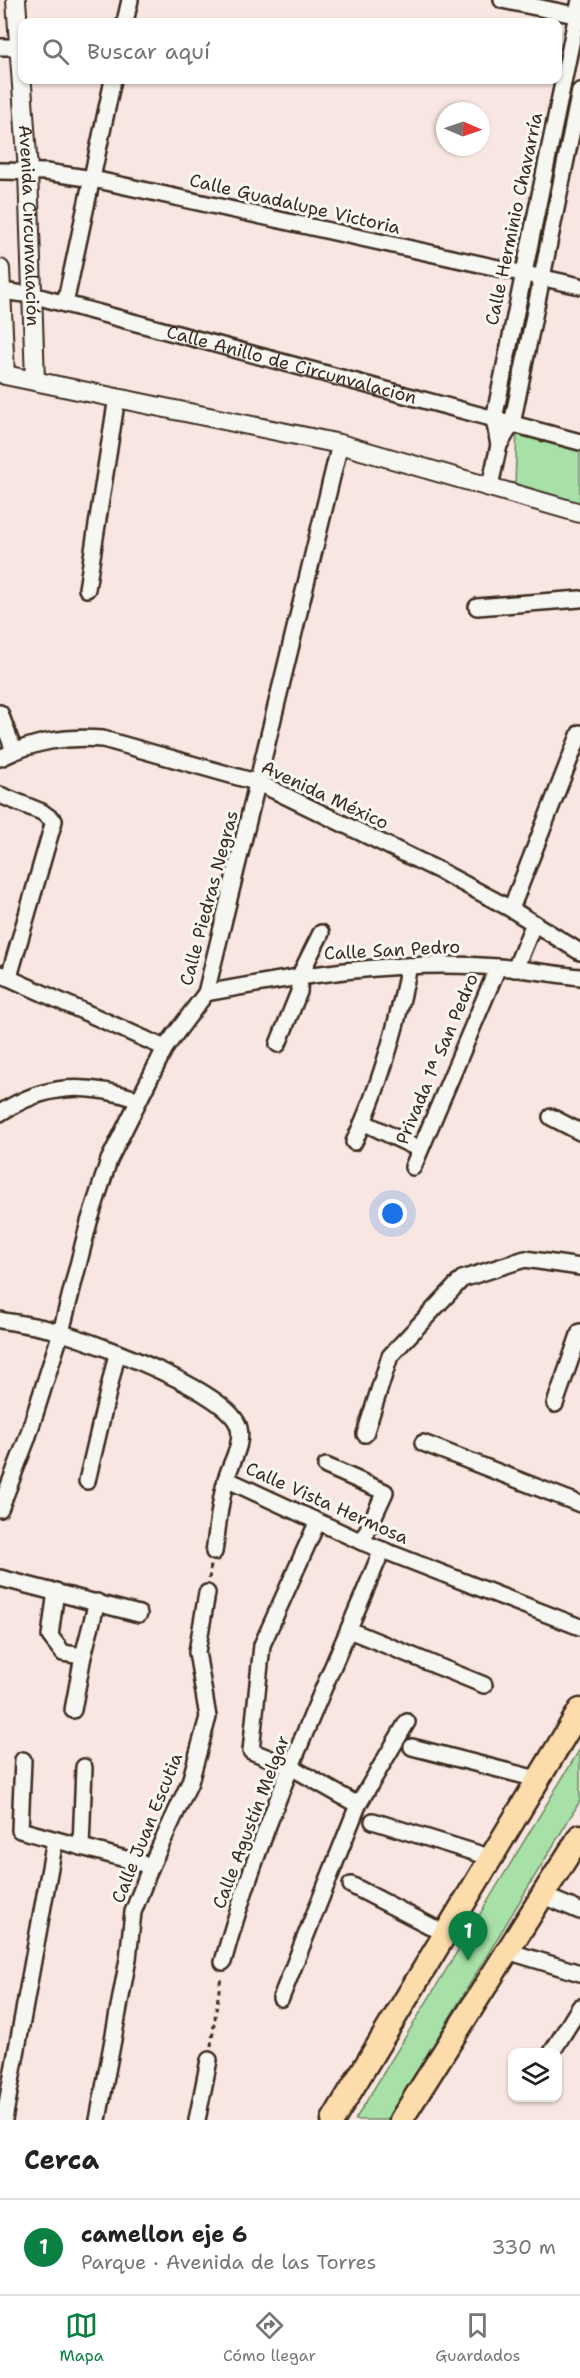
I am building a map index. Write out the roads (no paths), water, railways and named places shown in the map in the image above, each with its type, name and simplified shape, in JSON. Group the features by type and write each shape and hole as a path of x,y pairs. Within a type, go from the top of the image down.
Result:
{"main road":[{"path":"333,2120 489,1857 580,1710"},
{"path":"401,2120 580,1836"}],"street":[{"name":"Avenida Circunvalación","path":"16,0 18,47"},
{"path":"126,18 130,0"},
{"path":"502,0 578,16"},
{"name":"Calle Herminio Chavarría","path":"499,446 494,419 580,0"},
{"path":"0,47 18,47"},
{"name":"Avenida Circunvalación","path":"21,84 28,171 35,381"},
{"path":"65,304 112,84"},
{"name":"Calle Herminio Chavarría","path":"490,486 499,446 512,424 580,91"},
{"name":"Calle Guadalupe Victoria","path":"0,171 28,171 93,179 580,286"},
{"name":"Avenida Circunvalación","path":"0,269 3,375"},
{"name":"Calle Anillo de Circunvalación","path":"1,291 32,295 580,442"},
{"path":"3,375 340,444 580,513"},
{"path":"87,589 117,397"},
{"name":"Calle Piedras Negras","path":"0,1509 27,1439 61,1332 89,1222 106,1170 137,1099 165,1048 207,993 340,444"},
{"path":"477,607 580,599"},
{"path":"0,713 14,751"},
{"path":"510,909 580,733"},
{"name":"Avenida México","path":"0,758 50,739 77,737 103,739 259,783 440,871 510,909 580,952"},
{"path":"0,795 42,812 54,821 4,976 165,1048"},
{"path":"515,969 534,923"},
{"path":"278,1044 298,992 300,975 321,933"},
{"path":"354,1142 363,1122 399,1014 409,966"},
{"name":"Calle San Pedro","path":"207,993 300,975 409,966 498,967 580,977"},
{"name":"Privada 1ª San Pedro","path":"413,1167 498,967"},
{"path":"0,1113 38,1093 61,1088 88,1088 137,1099"},
{"path":"551,1117 580,1132"},
{"path":"363,1122 419,1149"},
{"path":"365,1434 390,1356 462,1278 525,1259 580,1266"},
{"name":"Calle Vista Hermosa","path":"0,1320 61,1332 150,1365 221,1403 236,1418 240,1431 237,1452 226,1479 317,1523 580,1627"},
{"path":"555,1404 580,1332"},
{"path":"87,1480 117,1353"},
{"path":"423,1443 580,1504"},
{"path":"326,1466 385,1492 363,1542"},
{"path":"214,1552 226,1479"},
{"path":"317,1523 262,1645 251,1751 291,1767 358,1805"},
{"name":"Calle Agustín Melgar","path":"223,1962 242,1892 291,1767 382,1550"},
{"path":"0,1578 139,1614"},
{"path":"56,1591 50,1636 63,1653 83,1656"},
{"name":"Calle Juan Escutia","path":"98,2120 128,1959 133,1912 151,1866 190,1782 208,1717 197,1652 207,1593"},
{"path":"73,1710 83,1656 97,1602"},
{"path":"349,1630 484,1684"},
{"path":"281,1998 358,1805 407,1722"},
{"path":"412,1747 537,1779"},
{"path":"23,1760 20,1830 151,1866"},
{"path":"81,1847 84,1767"},
{"path":"373,1821 489,1857"},
{"path":"4,2120 55,1840"},
{"path":"351,1885 444,1933"},
{"path":"542,1895 580,1911"},
{"path":"507,1951 580,1973"},
{"path":"554,2048 580,2007"},
{"path":"197,2120 209,2060"}],"place":[{"name":"camellon eje 6","path":"468,1961"}]}
